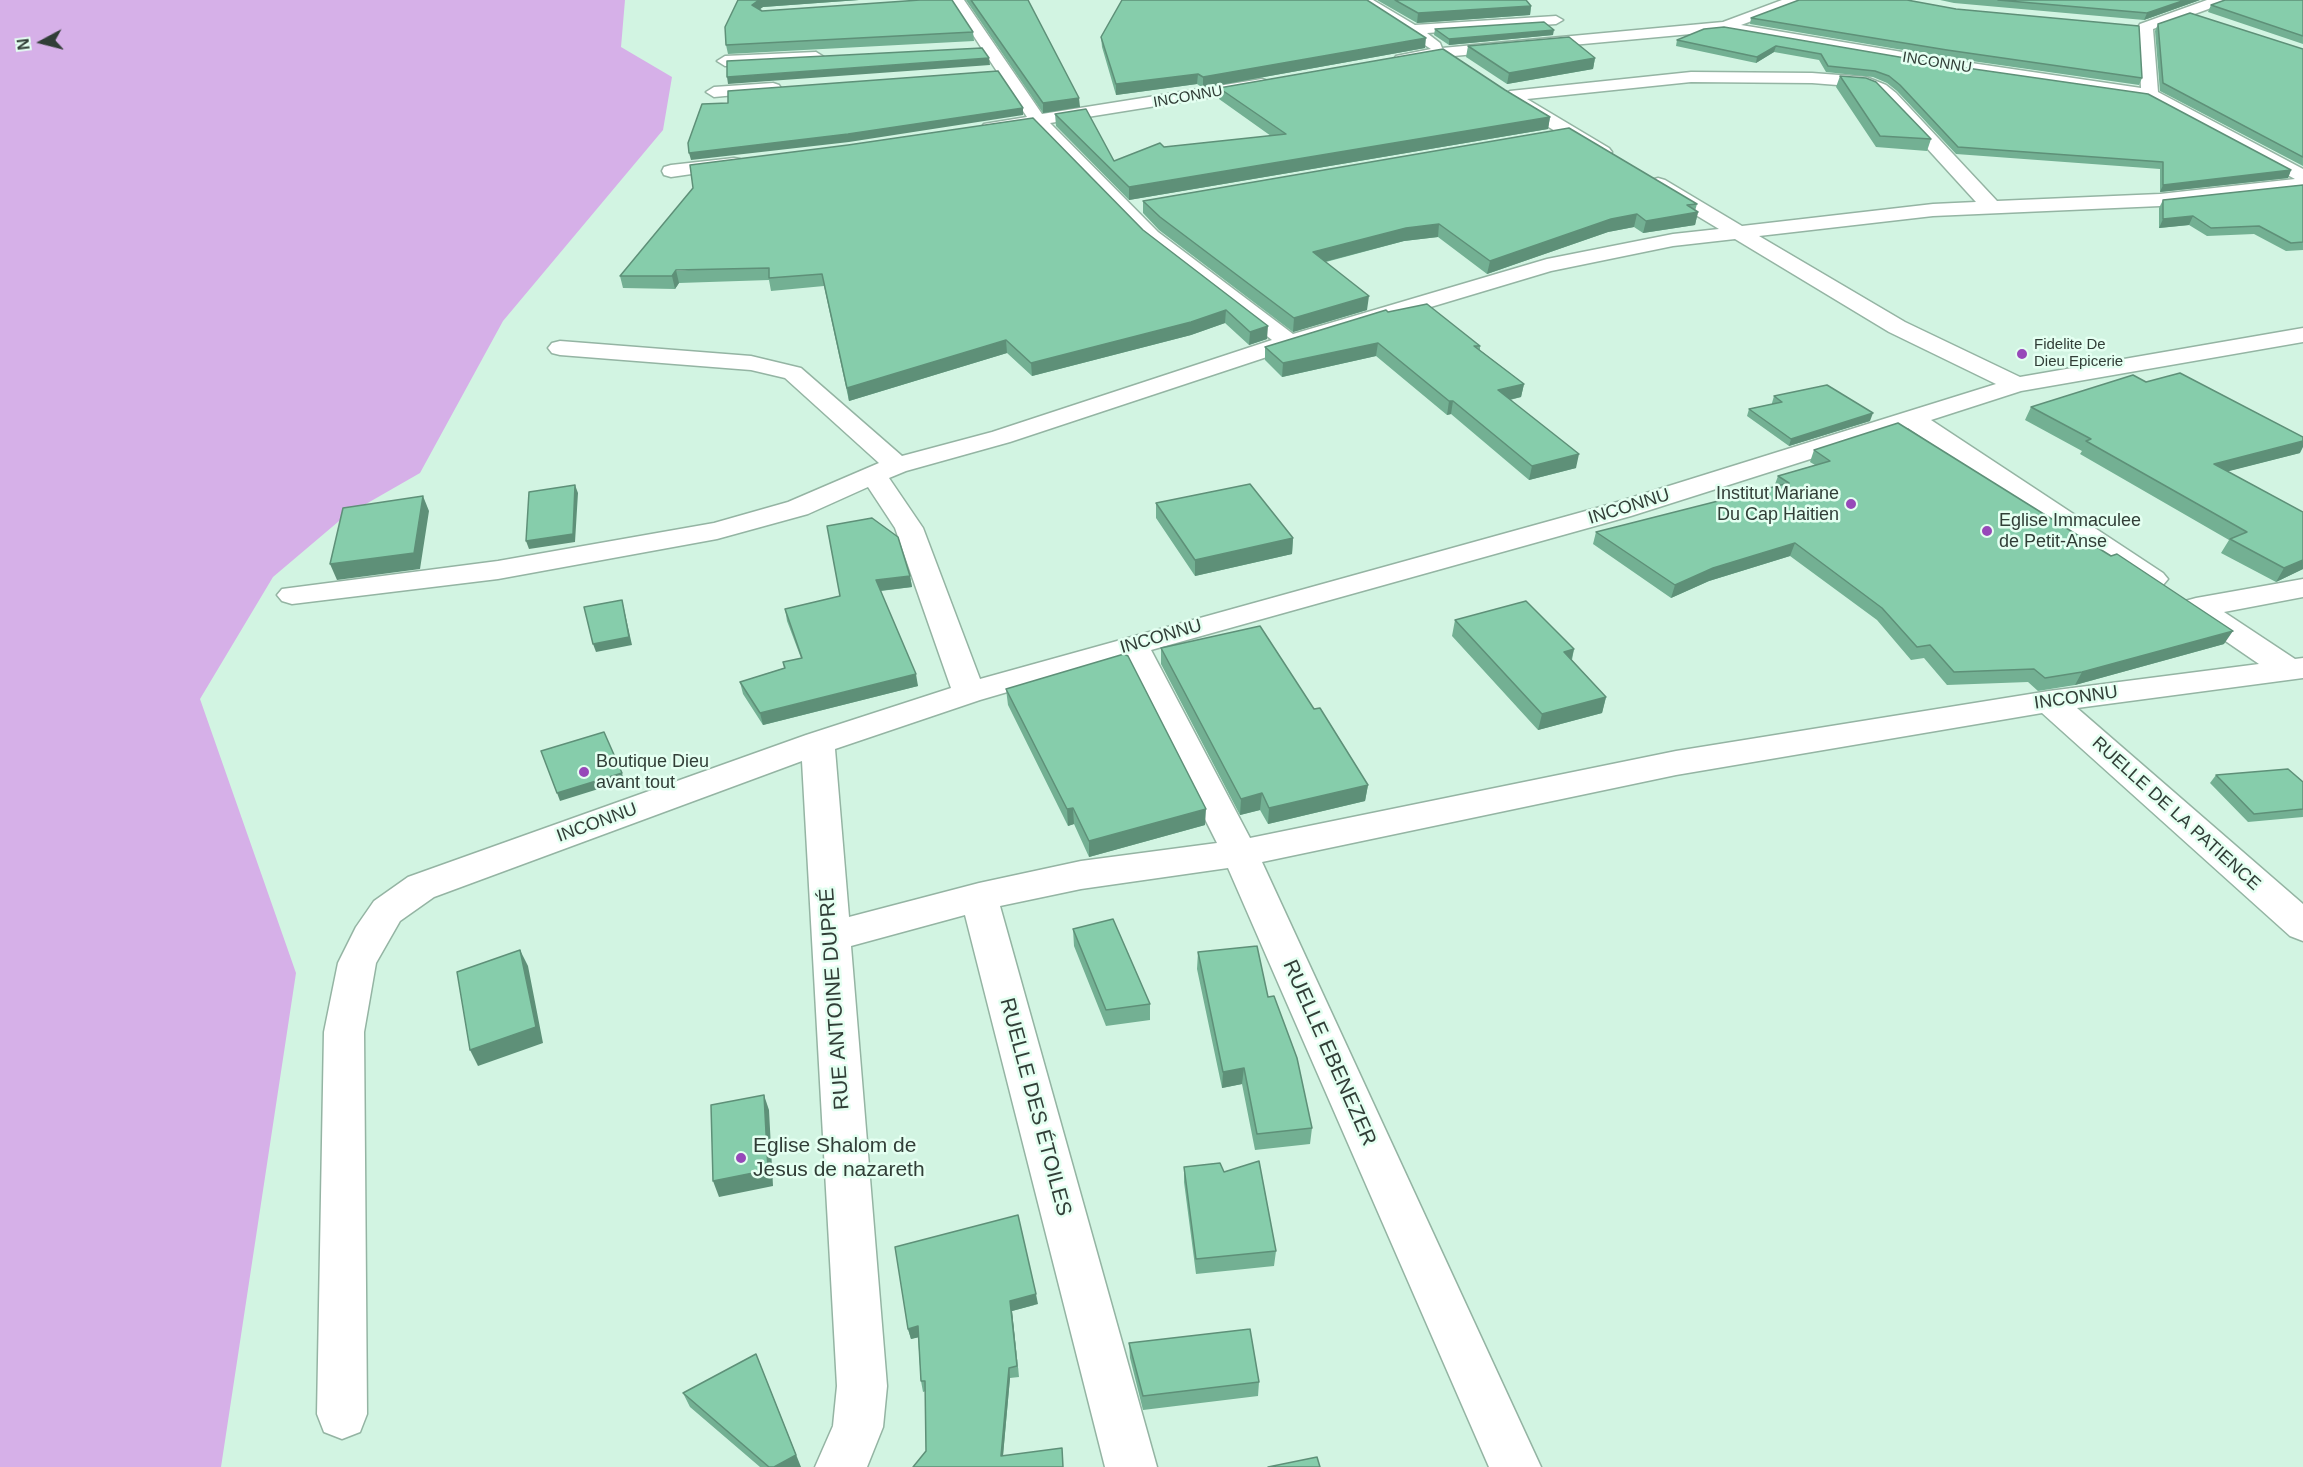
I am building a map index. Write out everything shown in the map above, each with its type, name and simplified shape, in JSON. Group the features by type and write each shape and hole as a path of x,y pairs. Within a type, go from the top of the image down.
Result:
{"street":[{"path":"944,1 956,0 1038,121 1150,236 1289,342"},
{"path":"1362,0 1392,16 1472,71"},
{"name":"INCONNU","path":"1725,26 1795,0"},
{"path":"1542,6 1554,19 1583,39"},
{"path":"2150,94 2139,27 2186,6 2210,8"},
{"path":"1412,30 1554,19"},
{"name":"INCONNU","path":"1385,62 1443,52 1725,26 1944,64 2150,94 2303,176"},
{"path":"966,49 988,47"},
{"path":"725,61 826,57"},
{"path":"982,73 1005,71"},
{"path":"1510,96 1691,77 1791,77 1866,82 1880,88 1890,97 1992,208"},
{"name":"INCONNU","path":"973,130 1280,81"},
{"path":"1491,84 1615,159"},
{"path":"714,92 784,87"},
{"path":"1547,136 1570,132"},
{"path":"671,171 754,161"},
{"path":"1642,175 1897,327 2017,385"},
{"path":"292,595 464,575 717,531 798,508 885,471 1000,437 1289,342 1547,265 1673,240 1933,210 2160,200 2303,184"},
{"path":"1124,209 1148,205"},
{"name":"INCONNU","path":"342,1414 344,1032 357,963 370,937 387,911 421,887 818,743 969,693 1133,645 1621,510 2017,385 2303,335"},
{"path":"560,348 751,363 793,373 885,471 909,528 969,693"},
{"name":"INCONNU","path":"1912,419 2197,608 2296,669"},
{"path":"2197,608 2303,588"},
{"name":"RUELLE EBENEZER","path":"1133,645 1240,854 1515,1467"},
{"name":"INCONNU","path":"979,897 1081,875 1240,854 1676,763 2049,701 2296,669"},
{"name":"RUELLE DE LA PATIENCE","path":"2049,701 2303,926"},
{"name":"RUE ANTOINE DUPRÉ","path":"818,743 862,1386 858,1427 841,1467"},
{"path":"830,938 979,897"},
{"name":"RUELLE DES ÉTOILES","path":"979,897 1131,1467"}],"shaded area":[{"path":"0,0 625,0 621,47 672,77 663,130 503,321 420,473 345,516 273,577 200,699 296,973 221,1467 0,1467"}],"building":[{"path":"738,0 759,0 752,5 762,11 920,0 952,0 973,32 726,45 725,27"},
{"path":"971,0 1028,0 1079,98 1043,103"},
{"path":"1122,0 1367,0 1426,38 1203,77 1198,74 1116,84 1101,37"},
{"path":"1395,0 1526,0 1531,6 1418,13"},
{"path":"1799,0 1907,0 1956,9 2139,26 2142,78 1947,50 1751,18"},
{"path":"1998,0 2185,0 2147,13"},
{"path":"2225,0 2303,0 2303,36 2211,5"},
{"path":"2190,13 2303,49 2303,157 2163,83 2158,24"},
{"path":"1544,22 1554,30 1449,39 1435,29"},
{"path":"1724,27 1946,65 2148,94 2291,170 2163,185 2163,162 1958,147 1889,76 1875,71 1828,66 1821,54 1776,46 1757,57 1677,40 1704,29"},
{"path":"1569,37 1595,58 1509,73 1468,46"},
{"path":"982,48 989,58 727,77 727,61"},
{"path":"1443,49 1550,117 1129,187 1055,114 1086,109 1114,161 1160,143 1164,147 1286,134 1219,88"},
{"path":"998,71 1023,108 848,134 689,153 688,143 702,104 728,103 728,91"},
{"path":"1840,76 1866,78 1876,82 1931,139 1880,136"},
{"path":"1033,118 1143,230 1268,326 1250,332 1226,310 1191,322 1031,363 1006,340 847,388 822,274 769,278 769,268 676,270 672,276 620,276 693,188 690,165"},
{"path":"1569,128 1697,204 1687,205 1698,212 1646,221 1637,214 1611,219 1490,261 1439,224 1406,228 1313,252 1369,296 1294,318 1160,217 1143,201"},
{"path":"2303,185 2303,242 2291,243 2259,226 2211,228 2193,216 2163,219 2163,200"},
{"path":"1427,304 1480,346 1474,346 1524,384 1498,390 1579,454 1532,466 1378,343 1283,363 1265,347 1386,310 1388,312"},
{"path":"2180,373 2303,437 2303,441 2214,464 2303,512 2303,560 2284,568 2230,539 2247,532 2086,441 2091,439 2031,407 2133,375 2146,382"},
{"path":"1827,385 1873,413 1791,439 1749,409 1782,402 1774,396"},
{"path":"1898,423 2111,556 2117,554 2233,631 2082,672 2045,678 2034,669 1954,672 1930,645 1917,647 1882,608 1795,543 1713,568 1675,585 1596,532 1789,483 1778,476 1830,461 1814,450"},
{"path":"1250,484 1293,538 1195,560 1156,503"},
{"path":"575,485 573,534 526,541 529,492"},
{"path":"423,496 414,553 330,564 343,508"},
{"path":"872,518 898,537 910,576 876,580 916,674 760,713 740,682 785,668 783,662 802,658 785,609 840,596 827,526"},
{"path":"622,600 629,637 593,644 584,607"},
{"path":"1526,601 1574,649 1564,652 1606,697 1542,714 1455,620"},
{"path":"1260,626 1314,709 1320,708 1368,785 1269,808 1262,793 1241,799 1161,648"},
{"path":"1124,654 1128,656 1206,809 1089,841 1073,808 1067,809 1006,689"},
{"path":"604,732 622,773 557,793 541,751"},
{"path":"2288,769 2303,782 2303,809 2254,814 2216,775"},
{"path":"1113,919 1150,1004 1106,1010 1073,929"},
{"path":"1257,946 1268,997 1274,996 1297,1058 1312,1128 1257,1134 1244,1068 1223,1072 1198,952"},
{"path":"520,950 536,1027 470,1050 457,972"},
{"path":"764,1095 768,1170 713,1181 711,1105"},
{"path":"1259,1161 1276,1251 1196,1259 1184,1167 1220,1163 1224,1172"},
{"path":"1018,1215 1036,1294 1010,1301 1017,1366 1009,1368 1001,1456 1062,1448 1063,1467 913,1467 926,1451 925,1381 921,1381 918,1326 908,1329 895,1247"},
{"path":"1250,1329 1259,1382 1143,1396 1129,1343"},
{"path":"756,1354 796,1455 774,1467 769,1467 683,1393"},
{"path":"1317,1457 1320,1467 1268,1467"}],"place":[{"name":"Fidelite De Dieu Epicerie","path":"2022,354"},
{"name":"Institut Mariane Du Cap Haitien","path":"1851,504"},
{"name":"Eglise Immaculee de Petit-Anse","path":"1987,531"},
{"name":"Boutique Dieu avant tout","path":"584,772"},
{"name":"Eglise Shalom de Jesus de nazareth","path":"741,1158"}]}
